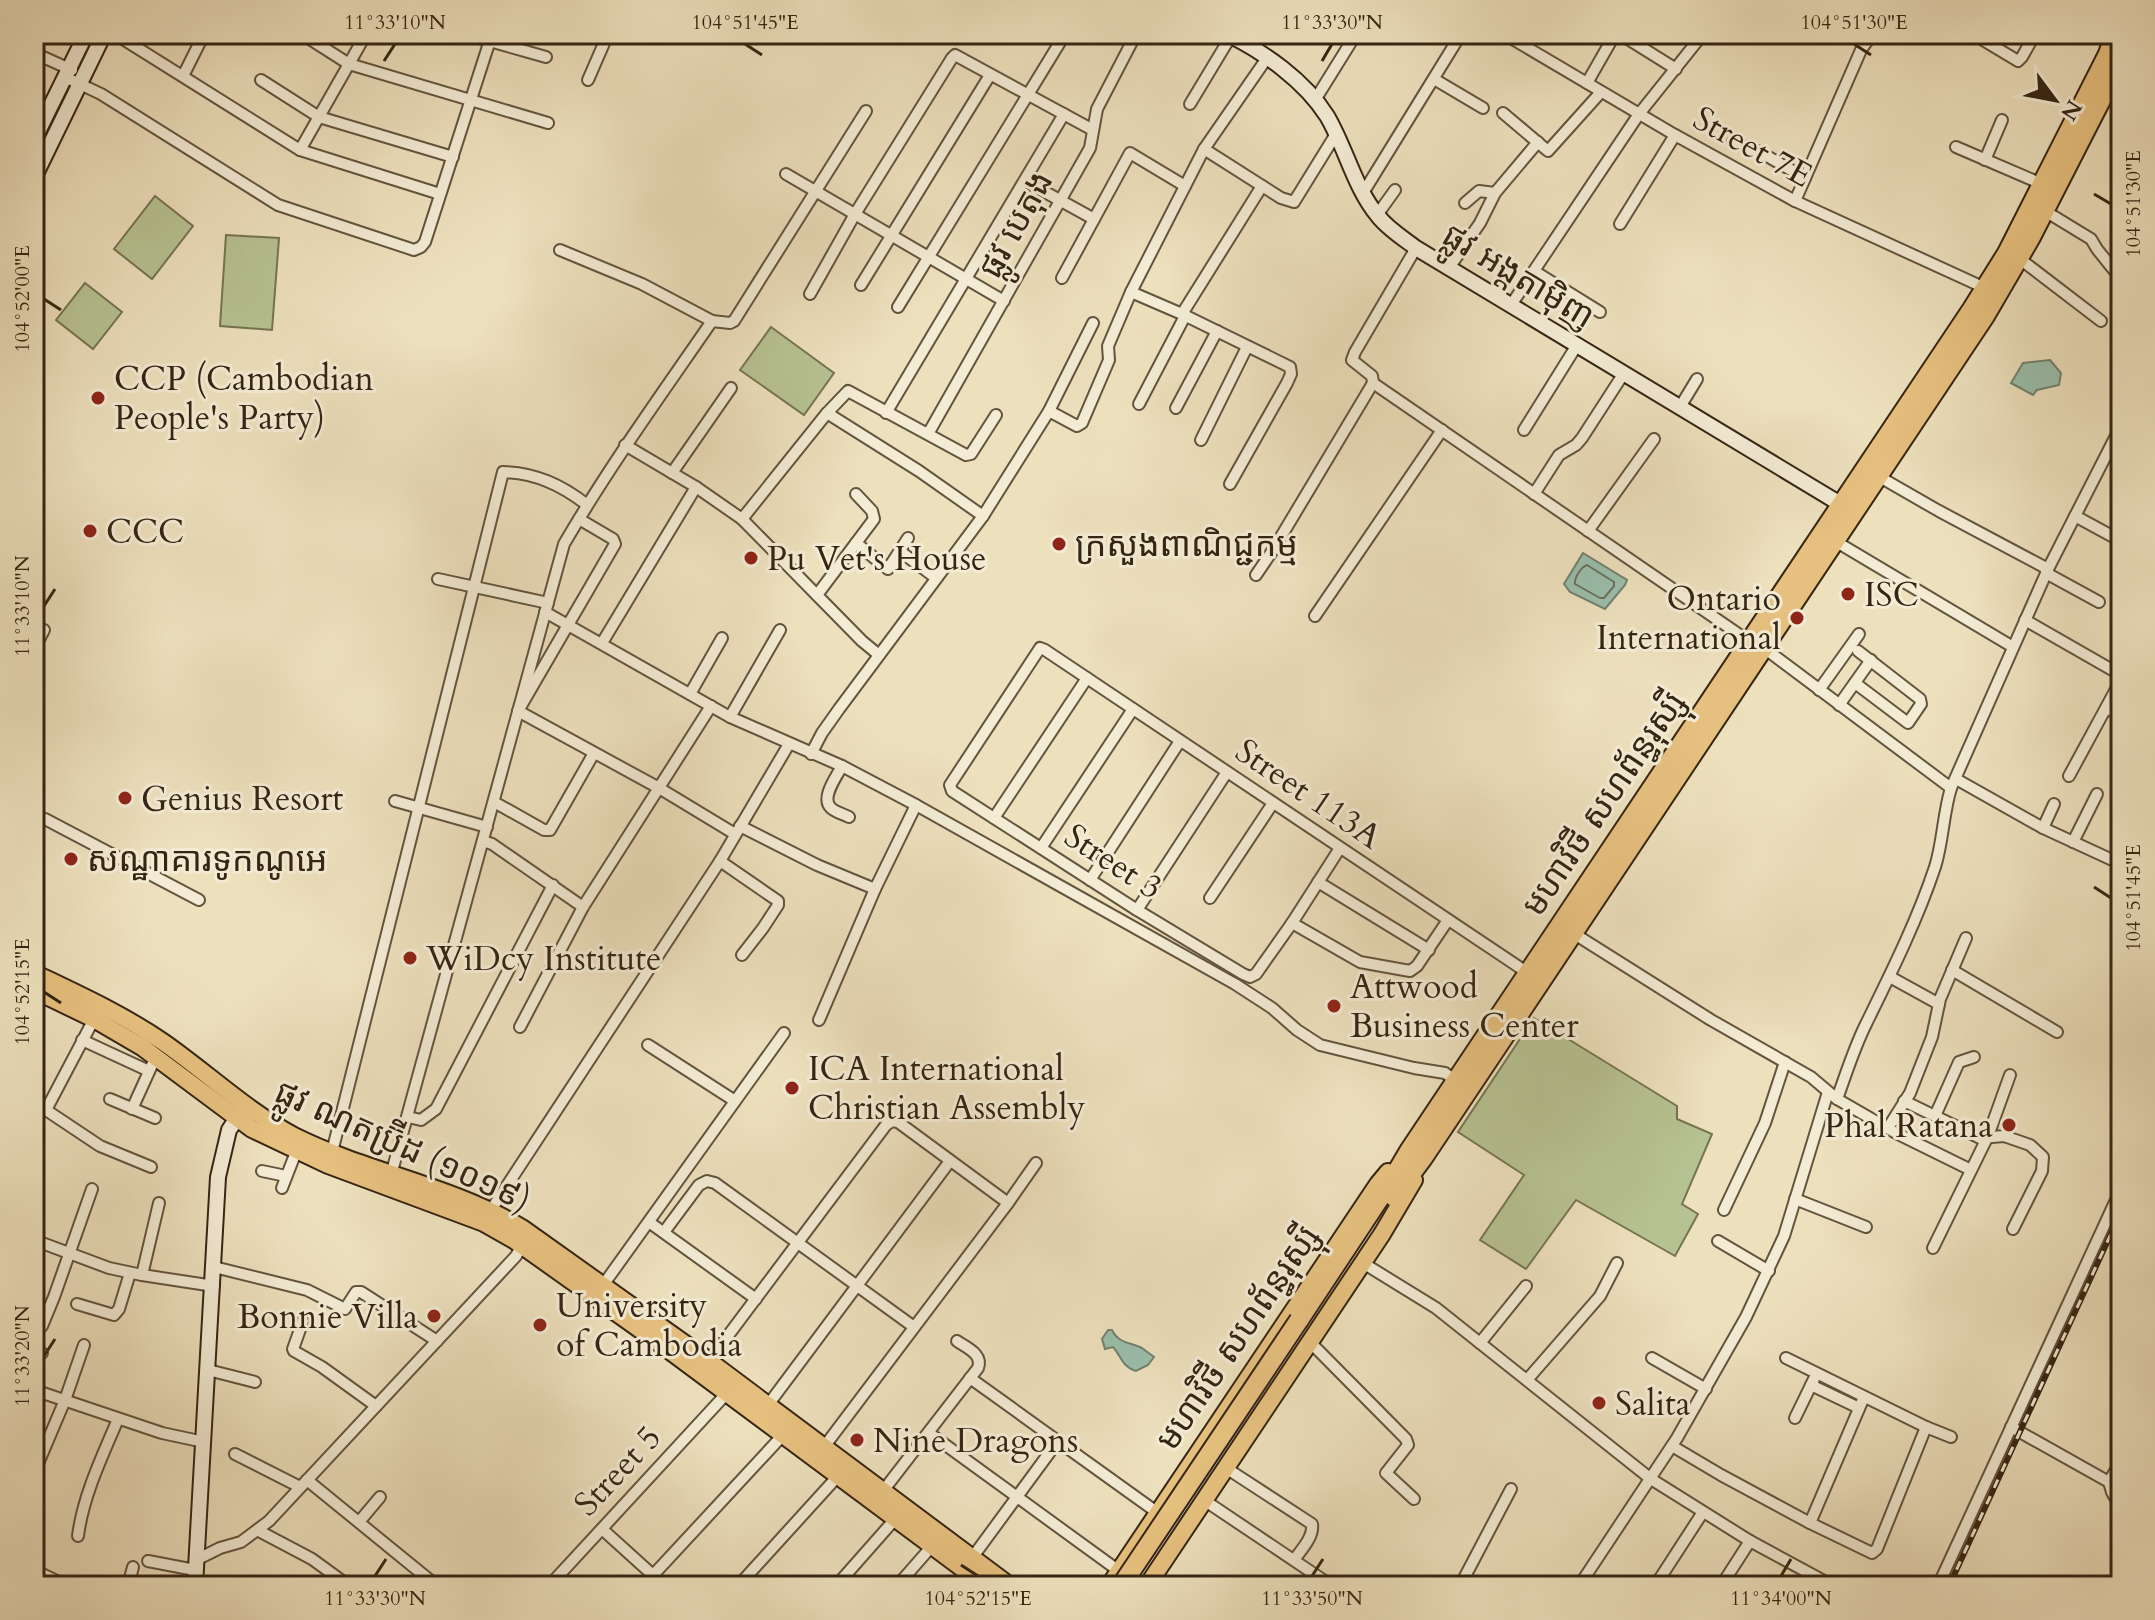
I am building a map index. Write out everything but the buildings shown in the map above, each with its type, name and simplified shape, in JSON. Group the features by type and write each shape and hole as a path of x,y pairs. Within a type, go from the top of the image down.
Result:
{"highway":[{"name":"មហាវិថី សហព័ន្ធរុស្ស៊ី","path":"1416,1154 1456,1081 1534,978 1573,933 1757,645 1842,505 1985,316 2020,259 2042,184 2108,54 2115,34"},
{"name":"មហាវិថី សហព័ន្ធរុស្ស៊ី","path":"1416,1154 1757,645 1835,541 1878,476 1985,288 2045,211 2121,61"},
{"path":"1134,1586 1393,1198 1416,1154"},
{"path":"1120,1578 1306,1329"}],"main road":[{"name":"ផ្លូវ ណតប្រ៊ីដ (១០១៩)","path":"34,973 135,1023 184,1057 240,1112 252,1129 296,1152 484,1223 599,1290 709,1361 1010,1586"},
{"name":"ផ្លូវ ណតប្រ៊ីដ (១០១៩)","path":"34,990 94,1019 153,1064 240,1112 332,1152 491,1210 522,1228 727,1393 986,1586"},
{"name":"មហាវិថី សហព័ន្ធរុស្ស៊ី","path":"1147,1586 1226,1468 1306,1329 1363,1263 1411,1188 1416,1154"},
{"name":"មហាវិថី សហព័ន្ធរុស្ស៊ី","path":"1109,1586 1120,1578 1158,1513 1378,1184 1416,1154"},
{"path":"1158,1513 1157,1523 1164,1532 1173,1534 1184,1530"}],"street":[{"path":"34,140 86,34"},
{"path":"34,178 104,34"},
{"path":"115,34 300,150 440,194"},
{"path":"183,76 204,34"},
{"path":"302,34 349,64 548,123"},
{"path":"300,150 366,34"},
{"path":"465,34 491,38 546,57"},
{"path":"588,80 608,34"},
{"name":"ផ្លូវ បេតុង","path":"898,307 1065,34"},
{"name":"ផ្លូវ បេតុង","path":"928,434 1090,148 1097,109 1136,34"},
{"path":"1315,100 1356,34"},
{"path":"1363,193 1461,34"},
{"name":"Street 7E","path":"1504,34 1675,135 1795,201 1985,288"},
{"path":"1587,83 1618,34 1676,69"},
{"path":"1511,305 1639,114 1703,34"},
{"path":"1852,34 1868,40"},
{"path":"1795,201 1861,50 1868,40 1880,34"},
{"path":"1973,34 2018,61 2035,34"},
{"path":"1190,104 1236,36"},
{"name":"ផ្លូវ អង្តតាម៉ិញ","path":"1236,36 1298,82 1315,100 1336,134 1363,193 1377,215 1391,229 1416,248 1842,505"},
{"path":"34,53 82,80 278,205 417,249 425,242 491,38"},
{"path":"810,294 855,214 952,58 958,56 1093,130"},
{"path":"1049,411 1077,426 1082,423 1109,360 1108,346 1131,292 1204,149 1267,58"},
{"path":"861,285 990,75"},
{"path":"1434,79 1483,108"},
{"path":"261,80 319,117 453,157"},
{"path":"1503,113 1548,151 1601,92"},
{"path":"560,250 642,284 712,321 730,323 866,111"},
{"path":"886,413 1064,114"},
{"path":"1985,160 2002,120"},
{"path":"1204,149 1281,198 1294,202 1336,134"},
{"path":"1620,224 1675,135"},
{"path":"1449,268 1480,223 1495,193 1538,142"},
{"path":"1733,142 1760,152 1805,178"},
{"path":"1956,147 2042,184"},
{"path":"1062,278 1130,153 1185,186"},
{"path":"786,174 1004,301"},
{"path":"1025,181 1094,219"},
{"path":"1139,404 1184,315 1262,186"},
{"path":"1377,215 1395,190"},
{"path":"1465,203 1479,191 1495,193"},
{"path":"2045,211 2091,239 2121,279"},
{"path":"1256,575 1373,383 1372,376 1352,358 1416,248"},
{"path":"2020,259 2101,321"},
{"path":"1534,271 1600,312"},
{"path":"1131,292 1290,367 1291,374 1230,484"},
{"path":"391,1175 564,544 625,445 712,321"},
{"path":"811,754 822,733 983,516 1049,411 1093,323"},
{"path":"1176,408 1217,331"},
{"path":"1524,430 1577,345"},
{"path":"1201,440 1247,347"},
{"path":"1534,494 1559,455 1571,450 1582,438 1624,373"},
{"path":"1680,407 1697,379"},
{"path":"1373,383 1757,645 1953,784 2121,864"},
{"path":"672,473 731,388"},
{"path":"742,519 848,391 968,455 996,415"},
{"path":"827,413 983,516"},
{"path":"1581,1585 1672,1446 1769,1271 1832,1096 1890,977 1936,863 1945,809 1953,784 2047,571 2121,426"},
{"path":"1315,616 1442,430"},
{"path":"1588,531 1654,439"},
{"path":"625,445 696,487 742,519 879,655"},
{"path":"332,1152 503,472 560,486 586,504"},
{"path":"1878,476 2099,602"},
{"path":"602,643 696,487"},
{"path":"817,595 874,519 872,511 856,494"},
{"path":"2075,516 2121,541"},
{"path":"518,711 615,544 613,539 579,519"},
{"path":"856,543 888,569 908,538"},
{"path":"1835,541 2013,647"},
{"path":"901,552 936,578"},
{"path":"438,579 547,607 568,625 730,717 842,766 916,805 1235,984 1320,1045 1445,1073 1456,1081"},
{"path":"2025,620 2121,678 2069,776"},
{"path":"34,649 44,630"},
{"path":"730,717 780,630"},
{"path":"1819,690 1859,634"},
{"path":"690,694 722,638"},
{"name":"Street 113A","path":"950,789 1040,648 1534,978"},
{"path":"1855,683 1908,723 1922,701 1858,651"},
{"path":"1839,705 1871,660"},
{"path":"994,818 1087,678"},
{"path":"520,1027 583,907 711,706"},
{"path":"2107,707 2121,718"},
{"path":"1041,848 1133,709"},
{"path":"518,711 738,830 875,889"},
{"path":"1090,880 1180,741"},
{"path":"491,1210 720,861 789,744"},
{"path":"494,802 544,830 550,830 594,753"},
{"path":"842,766 827,802 830,807 849,817"},
{"path":"1137,910 1227,772"},
{"name":"Street 3","path":"950,789 1137,910 1250,977 1256,974 1292,923"},
{"path":"2073,842 2097,794"},
{"path":"395,801 487,827"},
{"path":"1210,898 1273,803"},
{"path":"2043,828 2054,804"},
{"path":"819,1020 875,889 916,805"},
{"path":"34,828 38,820 45,819 199,900"},
{"path":"483,841 492,844 583,907"},
{"path":"1340,848 1292,923 1360,962 1410,971 1429,950 1448,920"},
{"path":"720,861 778,901 763,928 742,955"},
{"path":"1318,882 1429,950"},
{"path":"408,1117 421,1120 436,1109 553,885"},
{"path":"1573,933 1711,1020 1811,1077 1832,1096 1971,1170"},
{"path":"1888,1128 1910,1093 1932,1037 1939,1004 1966,938"},
{"path":"1952,970 2057,1032"},
{"path":"1890,977 1939,1004"},
{"path":"46,1110 94,1019"},
{"path":"599,1290 651,1223 784,1033"},
{"path":"82,1040 153,1064 132,1109"},
{"path":"648,1045 735,1101"},
{"path":"1935,1116 1959,1062 1974,1057"},
{"path":"1724,1210 1765,1123 1785,1062"},
{"path":"1933,1248 1988,1136 2010,1075"},
{"path":"110,1099 155,1118"},
{"path":"1904,1101 1980,1138 2004,1136 2030,1145 2043,1157 2042,1171 2013,1229"},
{"path":"34,1102 100,1146 151,1167"},
{"path":"195,1586 220,1167 229,1130 240,1112"},
{"path":"709,1361 892,1121 898,1122 1008,1203"},
{"path":"282,1188 296,1152"},
{"path":"768,1405 950,1161"},
{"path":"824,1447 1036,1163"},
{"path":"262,1171 286,1176"},
{"path":"664,1232 699,1185 707,1181 715,1183 914,1327"},
{"path":"42,1326 92,1189"},
{"path":"1956,1586 1940,1583 2121,1189"},
{"path":"1795,1199 1866,1227"},
{"path":"142,1275 159,1203"},
{"path":"651,1223 756,1299"},
{"path":"34,1240 109,1268 214,1286"},
{"path":"1718,1241 1769,1271"},
{"path":"148,1561 196,1565 220,1548 241,1542 259,1531 516,1256 522,1245"},
{"path":"1363,1263 1436,1308 1651,1479 1750,1541 1833,1586"},
{"path":"1527,1380 1600,1296 1617,1263"},
{"path":"214,1267 307,1290 345,1309 356,1292 361,1292 437,1341"},
{"path":"77,1304 114,1315 119,1309 130,1273"},
{"path":"1480,1343 1526,1286"},
{"path":"303,1321 294,1351 376,1406"},
{"path":"1306,1329 1406,1439 1408,1445 1386,1473 1414,1499"},
{"path":"883,1491 980,1362 978,1356 957,1341"},
{"path":"34,1473 84,1345"},
{"path":"1652,1358 1706,1389"},
{"path":"1786,1358 1817,1373 1862,1402"},
{"path":"208,1370 255,1382"},
{"path":"1795,1418 1817,1373"},
{"path":"970,1378 1158,1513"},
{"path":"1811,1385 1951,1437"},
{"path":"34,1390 162,1433 204,1442"},
{"name":"Street 5","path":"549,1586 727,1393"},
{"path":"1810,1523 1862,1402"},
{"path":"78,1536 80,1520 118,1419"},
{"path":"1672,1446 1810,1523 1872,1553 1877,1549 1926,1427"},
{"path":"2011,1427 2109,1482 2121,1508"},
{"path":"929,1433 1019,1497 1120,1578"},
{"path":"643,1586 783,1435"},
{"path":"972,1558 1058,1441"},
{"path":"235,1454 303,1483 359,1522 437,1586"},
{"path":"2109,1482 2121,1461"},
{"path":"1226,1468 1312,1524 1309,1537 1294,1560"},
{"path":"738,1586 838,1476"},
{"path":"1460,1586 1511,1489"},
{"path":"359,1522 380,1497"},
{"path":"1204,1500 1332,1586"},
{"path":"1655,1586 1703,1512"},
{"path":"836,1586 896,1518"},
{"path":"602,1529 665,1586"},
{"path":"259,1531 312,1559 349,1586"},
{"path":"1721,1586 1750,1541"},
{"path":"897,1586 932,1546"},
{"path":"128,1586 133,1567"},
{"path":"34,1570 67,1586"}],"shaded area":[{"path":"155,196 193,226 152,279 114,249"},
{"path":"226,235 279,238 272,330 220,326"},
{"path":"85,283 122,312 93,349 56,320"},
{"path":"771,327 834,373 804,415 740,370"},
{"path":"1534,1018 1677,1106 1677,1119 1712,1134 1682,1204 1698,1214 1675,1256 1576,1200 1526,1269 1480,1240 1524,1175 1458,1132"}],"water":[{"path":"2050,360 2061,373 2059,385 2037,390 2033,395 2011,383 2023,363"},
{"path":"1583,553 1627,580 1605,609 1570,592 1564,584"},
{"path":"1108,1330 1154,1357 1148,1365 1136,1371 1131,1369 1113,1347 1105,1349 1102,1339"}],"railway":[{"path":"1949,1586 2121,1212"}],"place":[{"name":"CCP (Cambodian People's Party)","path":"98,398"},
{"name":"CCC","path":"90,531"},
{"name":"ក្រសួងពាណិជ្ជកម្ម","path":"1059,544"},
{"name":"Pu Vet's House","path":"751,558"},
{"name":"ISC","path":"1848,594"},
{"name":"Ontario International","path":"1797,618"},
{"name":"Genius Resort","path":"125,798"},
{"name":"សណ្ឋាគារទូកណូអេ","path":"71,859"},
{"name":"WiDcy Institute","path":"410,958"},
{"name":"Attwood Business Center","path":"1334,1006"},
{"name":"ICA International Christian Assembly","path":"792,1088"},
{"name":"Phal Ratana","path":"2009,1125"},
{"name":"Bonnie Villa","path":"434,1316"},
{"name":"University of Cambodia","path":"540,1325"},
{"name":"Salita","path":"1599,1403"},
{"name":"Nine Dragons","path":"857,1440"}]}
